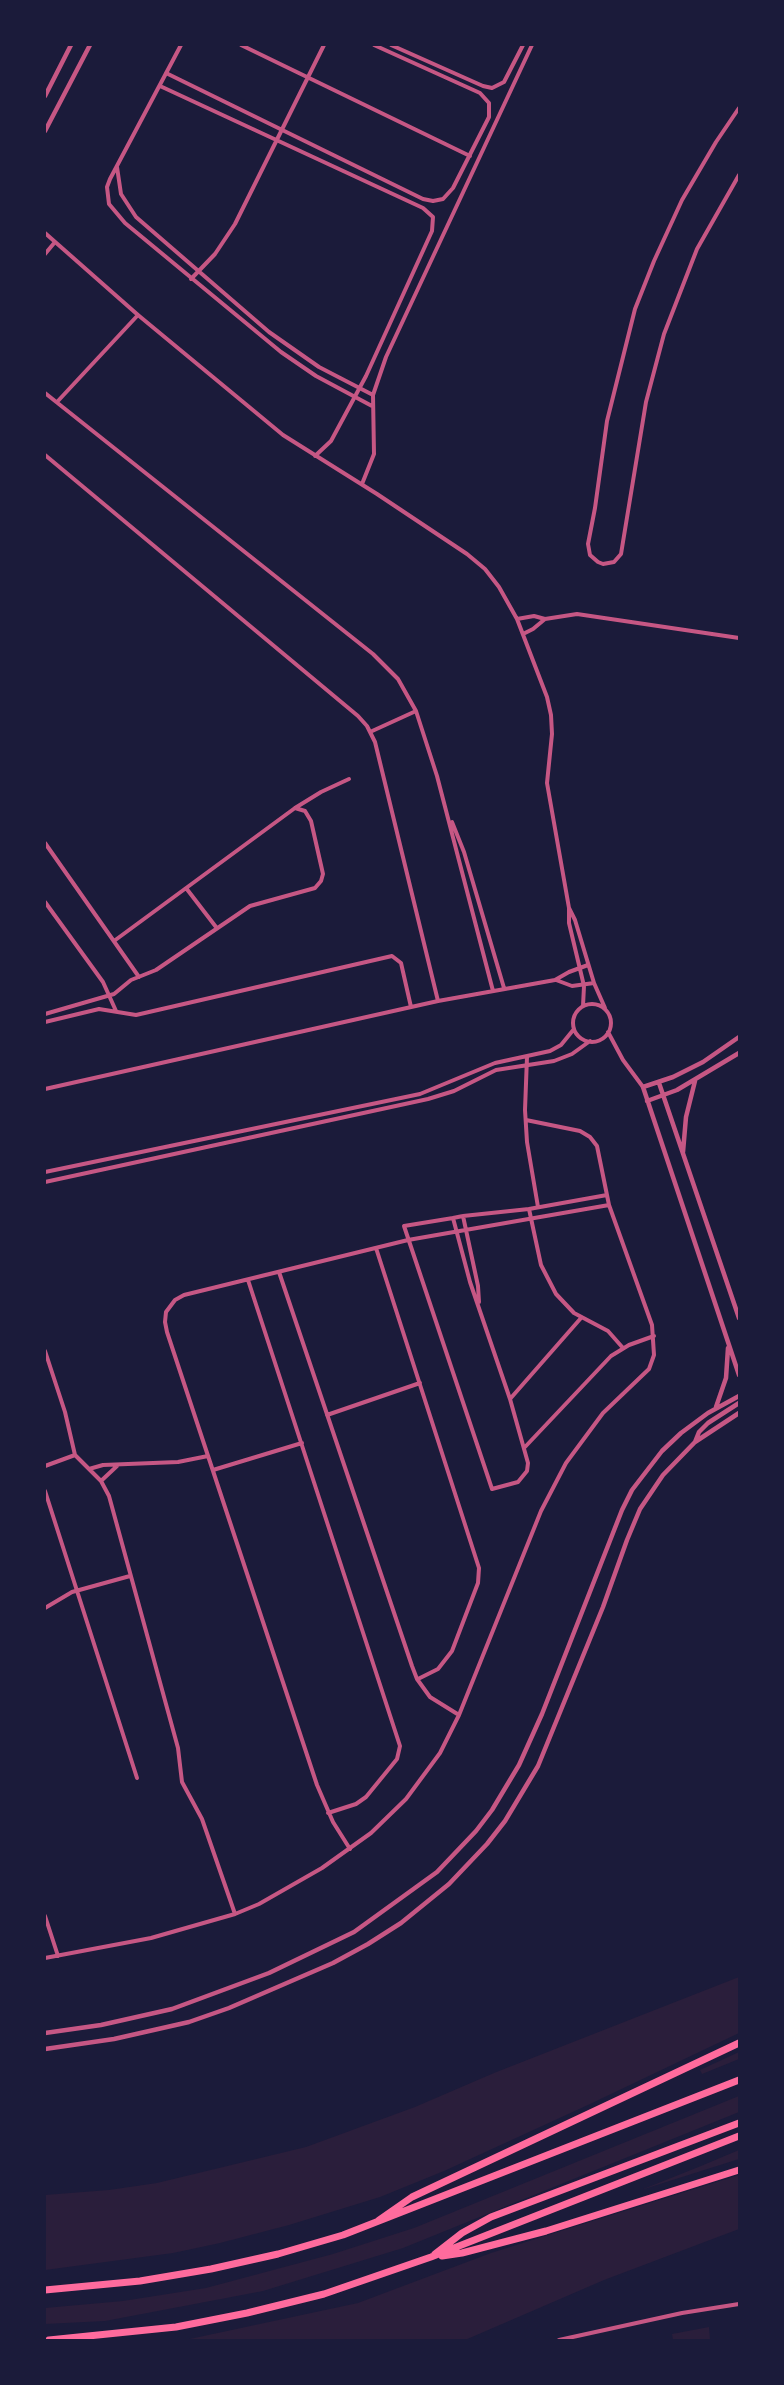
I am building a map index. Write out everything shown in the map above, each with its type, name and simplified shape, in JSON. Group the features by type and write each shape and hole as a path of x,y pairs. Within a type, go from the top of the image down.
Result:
{"highway":[{"path":"375,2223 412,2197 739,2043"},
{"path":"45,2290 140,2281 211,2269 310,2245 375,2223 739,2080"},
{"path":"430,2258 462,2233 491,2217 739,2123"},
{"path":"49,2340 145,2331 247,2313 324,2294 430,2258 739,2136"},
{"path":"430,2258 462,2253 546,2231 739,2170"}],"street":[{"path":"45,96 71,45"},
{"path":"45,131 90,45"},
{"path":"181,45 107,187 109,204 113,211 191,279 298,364 372,406"},
{"path":"241,45 470,156"},
{"path":"191,279 222,244 235,224 324,45"},
{"path":"166,73 423,199 433,201 443,199 450,193 490,113 487,99 476,90 374,45"},
{"path":"392,45 492,88 501,85 507,79 523,45"},
{"path":"362,484 372,462 375,447 373,395 392,342 532,45"},
{"path":"160,86 423,208 433,217 432,231 355,397 331,441 315,456"},
{"path":"739,108 682,200 635,309 607,421 596,508 588,544 590,555 598,562 609,564 621,554 644,413 664,334 696,249 739,175"},
{"path":"117,166 121,194 131,212 287,345 332,375 373,395"},
{"path":"45,233 138,315 283,435 362,484 476,562 499,587 517,619 547,697 551,715 552,734 548,783 569,908 569,923 584,986 583,1006 573,1018 574,1029 580,1038 590,1041"},
{"path":"45,254 55,242"},
{"path":"57,402 138,315"},
{"path":"45,393 382,662 405,689 416,711 450,819 467,863 504,988"},
{"path":"45,455 358,716 370,732 438,1001"},
{"path":"517,619 534,615 545,619"},
{"path":"523,634 545,619 561,615 585,615 739,638"},
{"path":"370,732 416,711"},
{"path":"114,941 295,808 349,779"},
{"path":"45,1014 110,995 139,977 156,970 250,906 312,890 321,881 323,874 310,817 302,810 295,808"},
{"path":"450,819 493,991"},
{"path":"45,843 139,977"},
{"path":"460,865 467,863"},
{"path":"186,888 216,927"},
{"path":"45,902 110,995 117,1012"},
{"path":"45,1182 398,1107 445,1094 496,1070 563,1058 590,1041 600,1039 608,1032 610,1022 594,983 575,920 569,908"},
{"path":"475,922 485,920"},
{"path":"45,1022 105,1009 136,1015 392,956 401,963 411,1007"},
{"path":"45,1089 438,1001 555,980 588,965"},
{"path":"555,980 572,986 594,983"},
{"path":"583,1006 593,1004 607,1012"},
{"path":"45,1172 398,1099 435,1089 495,1063 543,1054 555,1048 574,1029"},
{"path":"608,1032 623,1060 643,1088 739,1375"},
{"path":"643,1088 703,1062 739,1037"},
{"path":"647,1101 695,1081 739,1053"},
{"path":"527,1057 526,1120 530,1164 538,1207"},
{"path":"682,1155 686,1117 695,1081"},
{"path":"659,1083 739,1318"},
{"path":"398,1099 398,1107"},
{"path":"45,1958 151,1938 235,1914 282,1892 350,1849 386,1820 415,1788 440,1753 459,1715 550,1496 570,1458 612,1404 649,1369 654,1355 654,1336 609,1204 599,1151 590,1137 574,1130 526,1120"},
{"path":"231,1133 232,1141"},
{"path":"453,1218 470,1282 479,1303 525,1448 528,1467 522,1479 513,1484 492,1489 404,1226 463,1216 529,1209 607,1195"},
{"path":"350,1849 328,1813 317,1785 167,1332 165,1317 171,1303 179,1297 408,1240 531,1220 609,1204"},
{"path":"529,1209 539,1257 548,1280 567,1307 581,1318 608,1331 623,1348"},
{"path":"463,1216 478,1286 479,1303"},
{"path":"376,1248 480,1573 448,1658 431,1674 417,1679"},
{"path":"279,1272 417,1679 436,1702 459,1715"},
{"path":"248,1280 400,1746 397,1759 366,1797 356,1804 328,1813"},
{"path":"510,1399 581,1318"},
{"path":"525,1448 611,1356 623,1348 654,1336"},
{"path":"716,1408 726,1378 729,1346"},
{"path":"45,1351 65,1412 75,1455 101,1481 111,1504 178,1748 182,1782 202,1819 235,1914"},
{"path":"327,1414 420,1383"},
{"path":"45,2033 101,2025 172,2009 269,1973 354,1932 437,1872 476,1832 519,1765 542,1714 621,1510 632,1490 662,1451 681,1433 716,1408 739,1396"},
{"path":"695,1442 699,1432 708,1423 739,1403"},
{"path":"45,2049 114,2039 189,2022 229,2007 333,1963 368,1944 401,1923 449,1884 488,1844 526,1788 549,1741 640,1509 663,1475 695,1442 739,1413"},
{"path":"213,1470 302,1443"},
{"path":"45,1466 75,1455"},
{"path":"88,1469 103,1465 178,1462 208,1456"},
{"path":"101,1481 117,1466"},
{"path":"45,1491 137,1778"},
{"path":"45,1608 77,1590 130,1576"},
{"path":"45,1916 58,1956"},
{"path":"559,2340 682,2313 739,2304"}],"shaded area":[{"path":"739,1977 739,2033 444,2171 380,2197 220,2243 173,2253 45,2270 45,2195 109,2190 157,2183 306,2147 415,2107 494,2073"},
{"path":"739,2052 739,2059 702,2074 700,2070"},
{"path":"739,2096 739,2112 403,2248 263,2291 105,2321 45,2324 45,2308 123,2301 206,2288 333,2254 414,2228"},
{"path":"739,2150 739,2159 641,2190 701,2166"},
{"path":"739,2175 739,2229 604,2280 465,2340 185,2340 358,2303 491,2253"},
{"path":"709,2327 710,2340 673,2340 672,2334"}]}
